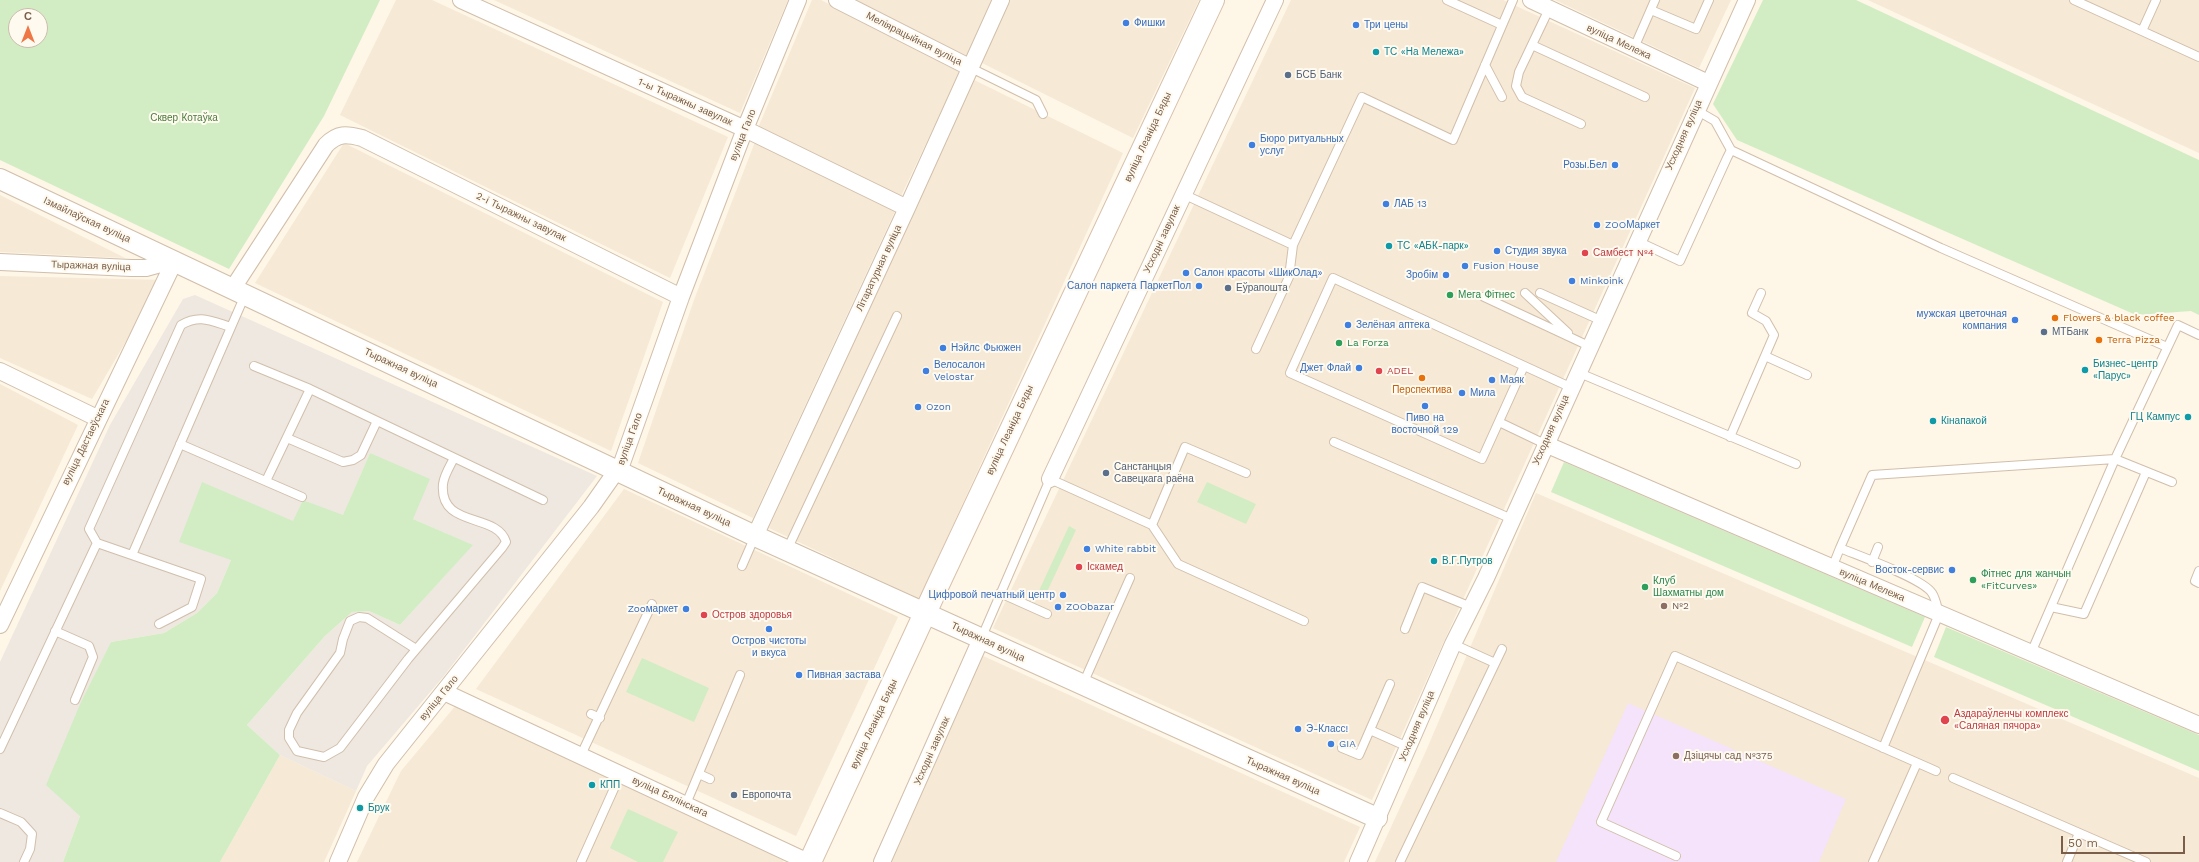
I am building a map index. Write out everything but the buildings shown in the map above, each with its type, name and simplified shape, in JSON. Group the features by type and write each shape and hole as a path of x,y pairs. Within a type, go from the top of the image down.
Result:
{"main road":[{"name":"вуліца Леаніда Бяды","path":"809,862 1213,0"}],"street":[{"name":"1-ы Тыражны завулак","path":"461,0 745,129 907,208"},
{"name":"вуліца Гало","path":"338,862 376,778 591,508 618,471 681,297 745,129 798,0"},
{"name":"Меліярацыйная вуліца","path":"837,0 969,67"},
{"name":"Літаратурная вуліца","path":"755,536 907,208 969,67 1001,0"},
{"name":"Усходні завулак","path":"1050,479 1275,0"},
{"name":"вуліца Мележа","path":"1531,0 1708,83"},
{"name":"Усходняя вуліца","path":"1358,862 1453,644 1512,519 1544,444 1746,0"},
{"name":"2-і Тыражны завулак","path":"239,291 326,145 334,137 345,134 362,138 681,297"},
{"name":"Ізмайлаўская вуліца","path":"0,179 175,260"},
{"name":"Тыражная вуліца","path":"0,262 146,268 175,260 755,536 787,550 807,554 925,613 981,639 1377,818"},
{"name":"вуліца Дастаеўскага","path":"0,625 5,600 175,260"},
{"path":"0,371 97,418"},
{"name":"вуліца Мележа","path":"1544,444 2199,725"},
{"name":"Усходні завулак","path":"882,862 981,639"},
{"name":"вуліца Бялінскага","path":"444,692 621,773 809,862"}],"lane":[{"path":"1447,0 1502,25"},
{"path":"1256,349 1289,277 1293,245 1362,98 1454,140 1514,0"},
{"path":"1634,48 1656,0"},
{"path":"1651,10 1696,29 1709,0"},
{"path":"2074,0 2199,57"},
{"path":"2142,31 2156,0"},
{"path":"1549,9 1516,81 1517,92 1522,98 1581,124"},
{"path":"1532,45 1645,97"},
{"path":"1485,65 1502,97"},
{"path":"969,67 1036,100 1043,114"},
{"path":"1696,110 1715,121 1731,150 1941,248 2167,347"},
{"path":"1637,241 1680,261 1731,150"},
{"path":"1183,194 1293,245"},
{"path":"1524,366 1482,459 1290,373 1333,278 1570,387"},
{"path":"132,555 231,327 239,291"},
{"path":"1525,293 1574,339"},
{"path":"1540,293 1600,320"},
{"path":"1730,437 1774,335 1766,321 1752,313 1761,293"},
{"path":"1484,297 1589,346"},
{"path":"787,550 897,316"},
{"path":"159,624 192,608 202,579 96,543 89,529 95,512 181,326 192,319 204,319 231,327"},
{"path":"2031,654 2115,459 2178,325 2199,334"},
{"path":"1765,356 1807,375"},
{"path":"254,366 377,421 543,500"},
{"path":"1577,372 1796,464"},
{"path":"266,481 310,390"},
{"path":"287,438 343,462 354,460 361,455 377,421"},
{"path":"1499,422 1544,444"},
{"path":"1334,442 1512,519"},
{"path":"180,444 302,497"},
{"path":"1152,525 1185,446 1246,473"},
{"path":"416,649 367,618 359,617 350,621 343,638 340,653 297,713 289,730 289,738 297,751 324,757 340,748 416,649 506,542 504,536 491,527 456,514 443,498 443,482 454,458"},
{"path":"1832,568 1872,475 2115,459 2172,482"},
{"path":"2051,608 2084,614 2146,472"},
{"path":"981,639 1050,479 1152,525 1178,564 1304,621"},
{"path":"742,566 755,536"},
{"path":"0,749 96,543"},
{"path":"1872,562 1878,547"},
{"path":"1840,548 1926,587 1932,593 1939,614 1883,748"},
{"path":"2199,571 2195,581 2199,583"},
{"path":"1082,685 1130,578"},
{"path":"1405,629 1422,587 1471,607"},
{"path":"1000,593 1047,614"},
{"path":"581,755 600,718 652,604"},
{"path":"55,631 89,646 93,657 75,700"},
{"path":"1453,644 1495,663"},
{"path":"1400,862 1502,649"},
{"path":"1676,856 1601,822 1675,656 1936,772"},
{"path":"686,804 700,774 740,674"},
{"path":"1342,748 1359,755 1390,684"},
{"path":"592,714 600,718"},
{"path":"1370,730 1408,746"},
{"path":"1874,862 1917,763"},
{"path":"581,862 621,773"},
{"path":"700,774 710,779"},
{"path":"1953,778 2146,862"},
{"path":"0,813 21,822 28,827 32,834 30,849 24,862"},
{"path":"2067,862 2080,833"}],"shaded area":[{"path":"396,0 432,0 728,137 670,278 340,115"},
{"path":"494,0 788,0 740,113"},
{"path":"812,0 821,0 960,72 901,196 758,128"},
{"path":"852,0 993,0 967,56"},
{"path":"1007,0 1199,0 1133,138 978,61"},
{"path":"1291,0 1503,0 1695,88 1372,800 993,628"},
{"path":"1555,0 1731,0 1699,68"},
{"path":"1868,0 2199,0 2199,153"},
{"path":"972,79 1123,153 919,599 769,528"},
{"path":"755,142 896,209 753,518 638,463 694,300"},
{"path":"344,143 663,302 611,451 255,283"},
{"path":"0,195 125,258 0,252"},
{"path":"0,276 162,280 92,399 0,358"},
{"path":"195,295 597,476 443,677 367,766 356,791 280,755 247,725 325,636 352,612 369,611 400,625 472,545 413,519 370,453 343,516 303,500 294,521 231,560 217,593 197,613 164,633 111,642 80,816 63,862 0,862 0,662 110,425 183,299"},
{"path":"0,384 78,425 0,591"},
{"path":"624,489 898,617 796,836 476,689"},
{"path":"1536,493 2199,778 2199,862 1375,862 1426,751"},
{"path":"981,655 1360,827 1344,862 885,862"},
{"name":"Дзіцячы сад №375","path":"1628,703 1846,799 1819,862 1556,862"},
{"path":"457,704 786,856 783,862 357,862 401,771"},
{"path":"280,755 356,791 324,862 220,862"}],"green space":[{"name":"Сквер Котаўка","path":"0,0 380,0 324,116 229,269 0,160"},
{"path":"1763,0 1856,0 2199,160 2199,315 2191,311 2136,315 1737,140 1713,104"},
{"path":"370,453 430,479 413,519 473,545 400,625 369,611 352,612 325,636 247,725 280,755 220,862 63,862 80,816 46,785 81,702 111,642 164,633 197,613 217,593 231,560 179,542 202,482 293,521 303,500 343,515"},
{"path":"1564,462 1925,617 1912,647 1551,492"},
{"path":"1207,482 1256,504 1246,524 1197,502"},
{"path":"1069,526 1076,530 1044,598 1037,595"},
{"path":"1946,627 2199,735 2199,771 1934,657"},
{"path":"642,658 709,688 694,722 626,692"},
{"path":"628,809 678,832 663,862 638,862 610,848"}],"place":[{"name":"Фишки","path":"1126,23"},
{"name":"Три цены","path":"1356,25"},
{"name":"ТС «На Мележа»","path":"1376,52"},
{"name":"БСБ Банк","path":"1288,75"},
{"name":"Бюро ритуальных услуг","path":"1252,145"},
{"name":"Розы.Бел","path":"1615,165"},
{"name":"ЛАБ 13","path":"1386,204"},
{"name":"ZOOМаркет","path":"1597,225"},
{"name":"ТС «АБК-парк»","path":"1389,246"},
{"name":"Студия звука","path":"1497,251"},
{"name":"Самбест №4","path":"1585,253"},
{"name":"Fusion House","path":"1465,266"},
{"name":"Салон красоты «ШикОлад»","path":"1186,273"},
{"name":"Зробім","path":"1446,275"},
{"name":"Minkoink","path":"1572,281"},
{"name":"Салон паркета ПаркетПол","path":"1199,286"},
{"name":"Еўрапошта","path":"1228,288"},
{"name":"Мега Фітнес","path":"1450,295"},
{"name":"Flowers & black coffee","path":"2055,318"},
{"name":"мужская цветочная компания","path":"2015,320"},
{"name":"Зелёная аптека","path":"1348,325"},
{"name":"МТБанк","path":"2044,332"},
{"name":"Terra Pizza","path":"2099,340"},
{"name":"La Forza","path":"1339,343"},
{"name":"Нэйлс Фьюжен","path":"943,348"},
{"name":"Джет Флай","path":"1359,368"},
{"name":"Бизнес-центр «Парус»","path":"2085,370"},
{"name":"Велосалон Velostar","path":"926,371"},
{"name":"ADEL","path":"1379,371"},
{"name":"Перспектива","path":"1422,378"},
{"name":"Маяк","path":"1492,380"},
{"name":"Мила","path":"1462,393"},
{"name":"Пиво на восточной 129","path":"1425,406"},
{"name":"Ozon","path":"918,407"},
{"name":"ГЦ Кампус","path":"2188,417"},
{"name":"Кінапакой","path":"1933,421"},
{"name":"Санстанцыя Савецкага раёна","path":"1106,473"},
{"name":"White rabbit","path":"1087,549"},
{"name":"В.Г.Путров","path":"1434,561"},
{"name":"Іскамед","path":"1079,567"},
{"name":"Восток-сервис","path":"1952,570"},
{"name":"Фітнес для жанчын «FitCurves»","path":"1973,580"},
{"name":"Клуб Шахматны дом","path":"1645,587"},
{"name":"Цифровой печатный центр","path":"1063,595"},
{"name":"№2","path":"1664,606"},
{"name":"ZOObazar","path":"1058,607"},
{"name":"Zooмаркет","path":"686,609"},
{"name":"Остров здоровья","path":"704,615"},
{"name":"Остров чистоты и вкуса","path":"769,629"},
{"name":"Пивная застава","path":"799,675"},
{"name":"Аздараўленчы комплекс «Саляная пячора»","path":"1945,720"},
{"name":"Э-Класс!","path":"1298,729"},
{"name":"GIA","path":"1331,744"},
{"name":"Дзіцячы сад №375","path":"1676,756"},
{"name":"КПП","path":"592,785"},
{"name":"Европочта","path":"734,795"},
{"name":"Брук","path":"360,808"}]}
